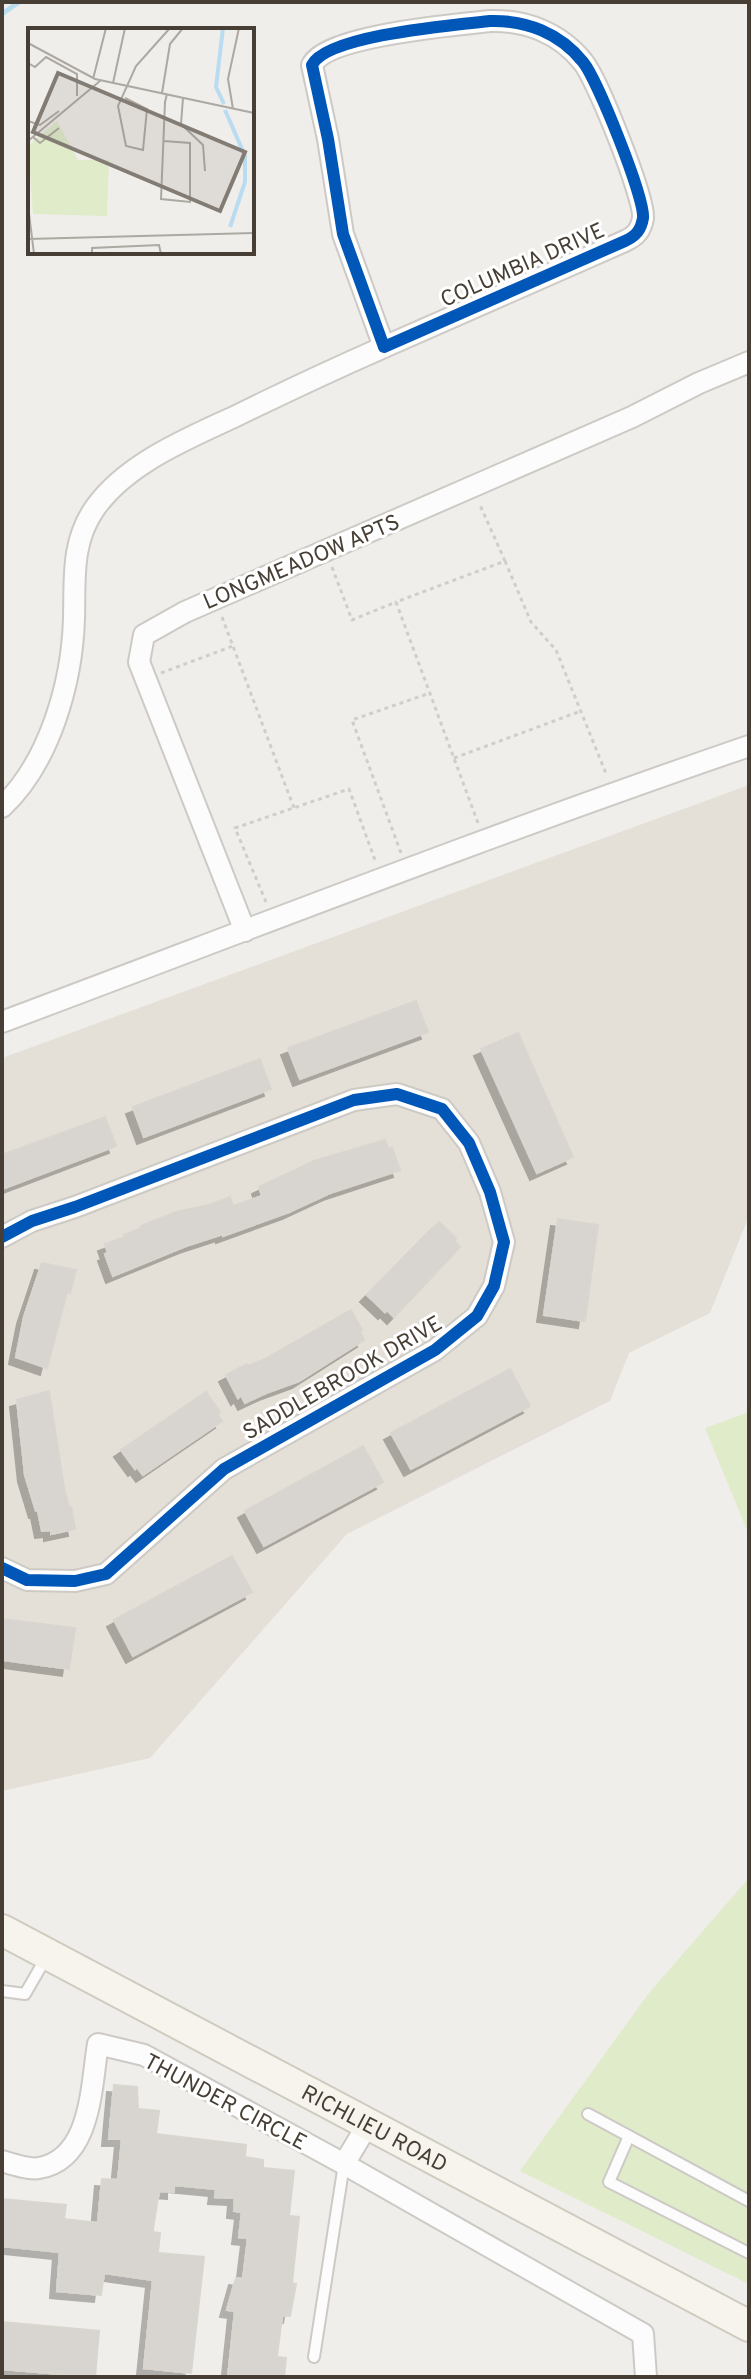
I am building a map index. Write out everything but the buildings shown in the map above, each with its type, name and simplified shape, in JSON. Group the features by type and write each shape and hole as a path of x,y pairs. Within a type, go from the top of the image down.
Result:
{"main road":[{"name":"RICHLIEU ROAD","path":"2,1930 749,2326"}],"street":[{"name":"COLUMBIA DRIVE","path":"2,807 26,779 55,720 65,688 74,621 74,563 85,525 112,487 156,457 305,382 625,241 640,230 643,206 598,85 584,62 568,46 549,34 510,21 416,30 371,39 317,56 312,65 343,234 384,347"},
{"name":"LONGMEADOW APTS","path":"245,931 139,662 144,635 185,612 632,417 749,362"},
{"path":"2,1022 408,869 749,746"},
{"name":"SADDLEBROOK DRIVE","path":"2,1237 32,1221 354,1100 397,1094 442,1109 469,1143 490,1192 504,1242 494,1286 469,1324 435,1350 224,1469 106,1574 75,1581 27,1580 2,1568"},
{"name":"THUNDER CIRCLE","path":"2,2161 38,2168 64,2158 79,2137 86,2116 98,2044 144,2055 344,2164 643,2334 646,2377"},
{"path":"344,2164 368,2124"}],"lane":[{"path":"2,1991 25,1994 48,1955"},
{"path":"588,2114 749,2201"},
{"path":"629,2136 609,2182 749,2253"},
{"path":"314,2357 344,2164"}],"path":[{"path":"471,487 531,622 556,650 614,794"},
{"path":"326,551 352,620 505,561"},
{"path":"215,599 294,808"},
{"path":"396,602 485,841"},
{"path":"146,678 233,646"},
{"path":"408,869 352,720 430,693"},
{"path":"454,758 581,711"},
{"path":"273,920 235,828 349,789 382,879"}],"shaded area":[{"path":"749,785 749,1216 710,1313 629,1353 610,1401 347,1534 150,1758 2,1791 2,1058"}],"green space":[{"path":"749,1412 749,1535 705,1428"},
{"path":"749,1878 749,2284 520,2171 649,1993"}],"waterway":[{"path":"2,14 19,2"}],"cycle path":[{"path":"490,21 516,23 541,30 564,43 583,62 599,91 629,164 642,206 642,222 637,232 625,241 384,347 343,234 312,65 341,46 366,39 490,21"},
{"path":"2,1237 32,1221 354,1100 397,1094 442,1109 469,1143 490,1192 504,1242 494,1286 477,1316 435,1350 224,1469 106,1574 75,1581 27,1580 2,1568"}]}
